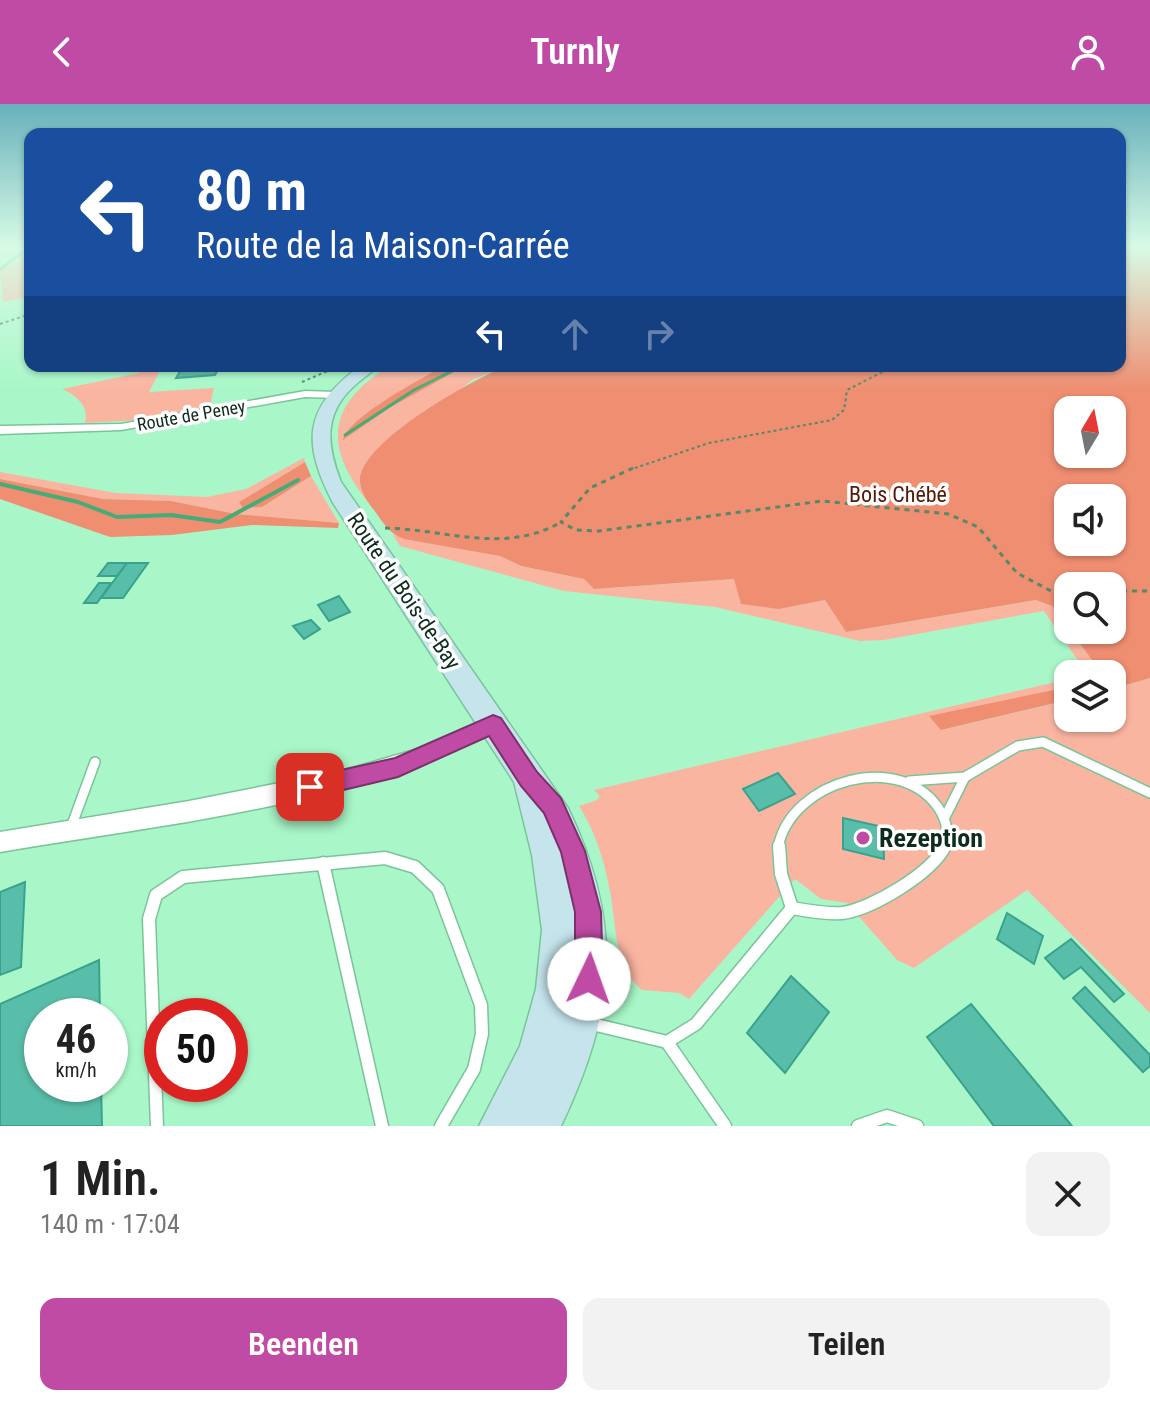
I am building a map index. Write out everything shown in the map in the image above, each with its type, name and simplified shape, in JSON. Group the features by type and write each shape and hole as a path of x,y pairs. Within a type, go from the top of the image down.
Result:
{"main road":[{"path":"336,395 363,372"},
{"name":"Route du Bois-de-Bay","path":"336,395 326,409 318,434 320,456 328,474 529,779 552,806 573,851 583,885 590,939 565,1017 500,1126"},
{"name":"Route du Bois-de-Bay","path":"539,1126 566,1071 565,1017"}],"street":[{"name":"Route de Peney","path":"0,430 121,427 305,394 336,395"},
{"path":"0,842 188,812 369,775 419,760 493,724"}],"lane":[{"path":"792,908 777,843 791,815 834,786 855,779 885,776 928,782 965,777 1018,746 1043,742 1150,793"},
{"path":"70,831 95,762"},
{"path":"792,908 843,915 875,903 940,856 947,833 945,817 955,791 965,777"},
{"path":"908,781 935,803 945,817"},
{"path":"157,1126 149,919 156,895 183,877 385,858 415,867 438,889 481,1005 482,1034 474,1069 441,1126"},
{"path":"323,863 382,1126"},
{"path":"667,1042 696,1024 792,908"},
{"path":"565,1017 667,1042 725,1126"},
{"path":"858,1126 887,1116 917,1126"}],"path":[{"path":"0,324 24,316"},
{"path":"302,382 325,372"},
{"path":"386,528 411,528 489,540 546,532 561,522 590,488 646,462 709,443 832,420 844,410 847,390 882,372"},
{"path":"561,522 576,530 599,531 822,501 948,514 978,527 1017,573 1054,593"},
{"path":"1126,591 1150,591"}],"shaded area":[{"path":"2,295 24,295 24,298 3,302"},
{"path":"159,372 149,392 214,388 210,407 138,420 85,423 81,402 62,389 139,373"},
{"path":"381,372 434,372 371,410 348,430 344,439 391,407 452,372 491,372 472,380 368,461 360,484 368,502 344,463 338,428 353,396"},
{"path":"304,458 305,462 239,502 244,508 262,507 311,476 339,523 236,514 171,501 103,499 0,479 0,472 116,493 207,497 246,489"},
{"path":"393,535 500,556 521,566 584,579 594,589 735,579 779,609 825,600 846,632 1036,600 1054,609 1054,626 1044,611 884,640 860,641 715,607 564,591 400,546"},
{"path":"1067,644 1080,644 1092,660 1077,660"},
{"path":"1150,678 1150,1013 1027,890 914,968 897,960 847,903 821,899 795,879 689,999 679,993 642,990 625,969 617,942 604,866 594,835 579,806 597,800 600,796 594,790 1054,682 1054,690 930,717 942,730 1054,703 1054,732 1126,732 1126,685"}],"green space":[{"name":"Bois Chébé","path":"1126,295 1150,295 1150,678 1126,685 1126,660 1092,660 1080,644 1126,644 1126,572 1054,572 1054,609 1036,600 846,632 825,600 779,609 741,604 734,579 594,589 584,579 521,566 500,556 404,539 383,523 365,497 360,482 364,466 396,432 445,398 494,372 1126,372"},
{"path":"433,372 454,372 391,407 343,440 357,421"},
{"path":"305,462 311,476 262,507 243,508 239,502"},
{"path":"0,479 103,499 171,501 236,514 339,523 338,528 252,525 172,535 110,537 0,499"},
{"path":"1054,690 1054,703 941,730 929,716"}],"building":[{"path":"180,372 217,372 215,375 176,378"},
{"path":"108,563 127,563 117,576 98,576"},
{"path":"127,563 148,563 123,598 101,598"},
{"path":"99,583 111,583 97,603 84,603"},
{"path":"339,596 350,612 329,621 318,605"},
{"path":"311,620 320,629 304,639 293,626"},
{"path":"778,773 795,794 759,811 743,789"},
{"name":"Rezeption","path":"843,818 883,827 884,859 843,849"},
{"path":"25,882 21,967 0,975 0,892"},
{"path":"1007,913 1043,936 1034,964 997,939"},
{"path":"1071,939 1124,994 1114,1002 1081,967 1064,979 1045,958"},
{"path":"99,960 100,998 24,998 24,1102 101,1102 102,1126 0,1126 0,1004"},
{"path":"791,976 829,1012 785,1073 747,1033"},
{"path":"1085,987 1150,1055 1150,1066 1143,1072 1073,998"},
{"path":"971,1004 1072,1126 994,1126 927,1037"}],"waterway":[{"path":"345,435 414,390 450,372"},
{"path":"0,484 78,502 117,517 171,515 220,522 298,480"}],"place":[{"name":"Rezeption","path":"863,838"}],"route":[{"path":"310,787 398,768 493,724 529,779 552,806 573,851 588,912 589,979"}]}
